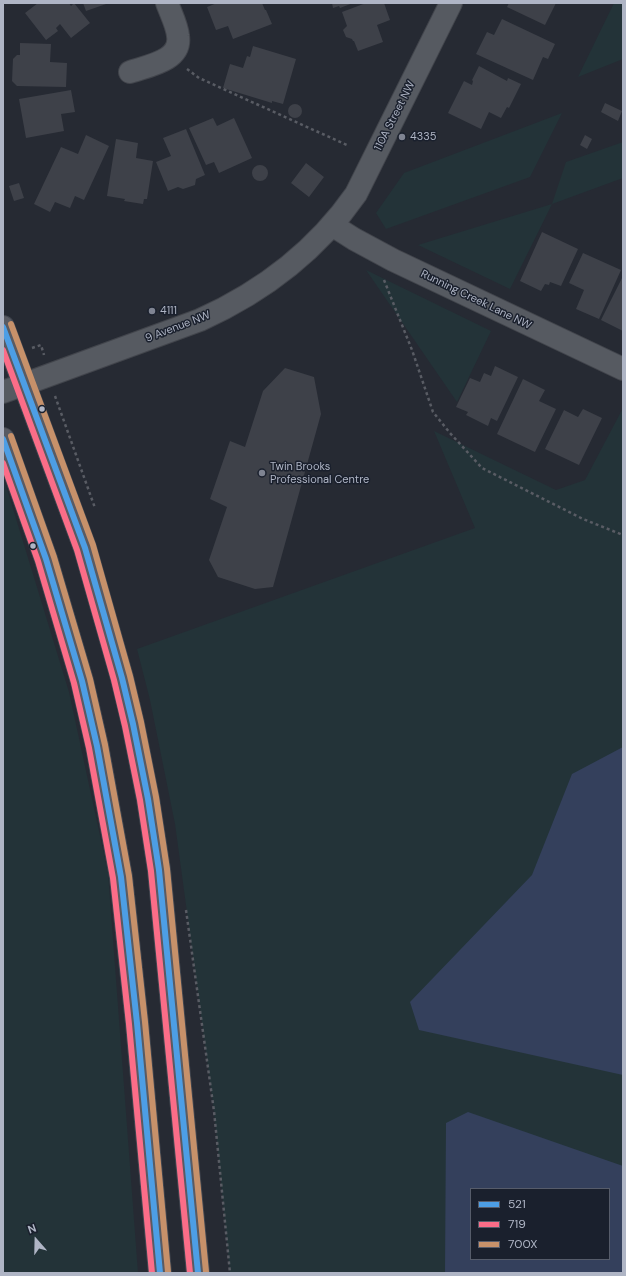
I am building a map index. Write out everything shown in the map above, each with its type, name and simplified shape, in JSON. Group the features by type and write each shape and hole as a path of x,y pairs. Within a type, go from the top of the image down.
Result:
{"main road":[{"path":"3,327 85,548 122,678 133,724 148,799 159,870 198,1273"},
{"path":"3,439 46,559 82,681 97,746 121,876 137,1023 160,1273"}],"street":[{"path":"130,72 171,56 177,48 179,39 178,34 167,3"},
{"name":"110A Street NW","path":"332,225 356,194 451,3"},
{"name":"Running Creek Lane NW","path":"332,225 393,260 623,369"},
{"name":"9 Avenue NW","path":"3,392 200,320 218,312 255,290 280,272 315,244 332,225"}],"path":[{"path":"171,56 194,76 349,146"},
{"path":"384,280 412,350 433,412 482,468 583,519 623,535"}],"shaded area":[{"path":"614,3 623,3 623,59 578,77"},
{"path":"562,113 530,177 386,229 376,213 404,173"},
{"path":"623,142 623,178 552,204 566,162"},
{"path":"552,204 510,289 418,245"},
{"path":"366,270 491,331 457,402"},
{"path":"623,408 623,1273 230,1273 214,1111 175,824 150,700 137,649 475,528 434,431 556,490 585,480"},
{"path":"3,476 69,692 108,873 138,1273 3,1273"}],"water":[{"path":"623,747 623,1075 419,1030 410,1002 532,875 572,774"},
{"path":"468,1112 623,1166 623,1273 445,1273 446,1123"}],"building":[{"path":"38,3 69,3 71,6 74,3 90,23 71,38 60,24 56,28 58,31 46,40 25,13"},
{"path":"83,3 109,3 86,11"},
{"path":"217,3 262,3 272,24 233,39 228,26 216,30 207,7"},
{"path":"332,3 353,3 340,8 339,6 333,8"},
{"path":"366,3 384,3 390,20 377,25 383,42 358,51 354,41 346,37 343,30 347,26 342,12"},
{"path":"509,3 556,3 545,25 507,7"},
{"path":"502,19 555,44 548,59 543,57 533,80 476,54 487,32 494,35"},
{"path":"20,43 51,44 50,62 67,63 66,87 17,86 12,81 13,59 17,55 20,55"},
{"path":"253,46 296,59 283,104 272,101 272,103 223,88 230,64 243,68 247,56 250,57"},
{"path":"479,66 507,81 508,78 521,84 509,108 507,107 501,118 489,112 481,129 448,113 464,81 472,85 472,80"},
{"path":"71,90 75,112 61,114 64,131 26,138 19,99"},
{"path":"605,103 622,111 618,121 601,112"},
{"path":"295,104 300,106 302,111 300,116 295,118 290,116 288,111 290,106"},
{"path":"213,118 217,126 234,118 252,158 219,173 214,162 206,165 189,128"},
{"path":"186,129 205,175 196,179 195,185 183,189 178,187 168,191 156,162 171,156 163,138"},
{"path":"86,135 109,146 84,200 75,196 70,208 55,202 50,212 34,204 61,147 78,154"},
{"path":"585,135 592,139 587,149 580,145"},
{"path":"116,139 138,143 136,158 153,161 147,199 144,199 143,204 107,196"},
{"path":"306,163 324,177 309,197 291,183"},
{"path":"260,165 266,167 268,173 266,179 260,181 254,179 252,173 254,167"},
{"path":"19,183 24,198 14,201 9,186"},
{"path":"542,232 578,249 561,286 550,282 549,285 545,284 541,291 520,281"},
{"path":"583,253 621,270 599,319 576,309 584,290 569,283"},
{"path":"623,276 623,331 601,320"},
{"path":"495,366 518,377 497,421 491,418 488,426 466,415 468,412 456,407 470,378 480,382 484,373 491,376"},
{"name":"Twin Brooks Professional Centre","path":"285,368 314,377 321,414 273,587 255,589 218,577 209,560 227,507 210,499 230,441 245,447 263,391"},
{"path":"523,379 545,390 539,401 556,409 535,452 497,434"},
{"path":"583,409 602,418 579,465 545,449 564,410 578,417"}],"transit line":[{"name":"700X","path":"11,324 93,545 130,676 141,722 156,797 167,869 206,1272"},
{"name":"521","path":"3,327 85,548 122,678 133,724 148,799 159,870 198,1273"},
{"name":"719","path":"3,350 77,550 114,680 140,800 151,871 190,1273"},
{"name":"700X","path":"11,436 54,557 90,679 105,745 129,876 145,1022 168,1272"},
{"name":"521","path":"3,439 46,559 82,681 97,746 121,877 137,1023 160,1273"},
{"name":"719","path":"3,463 38,561 74,683 89,748 113,878 129,1024 152,1273"}],"place":[{"name":"4335","path":"402,137"},
{"name":"4111","path":"152,311"},
{"name":"Twin Brooks Professional Centre","path":"262,473"}]}
